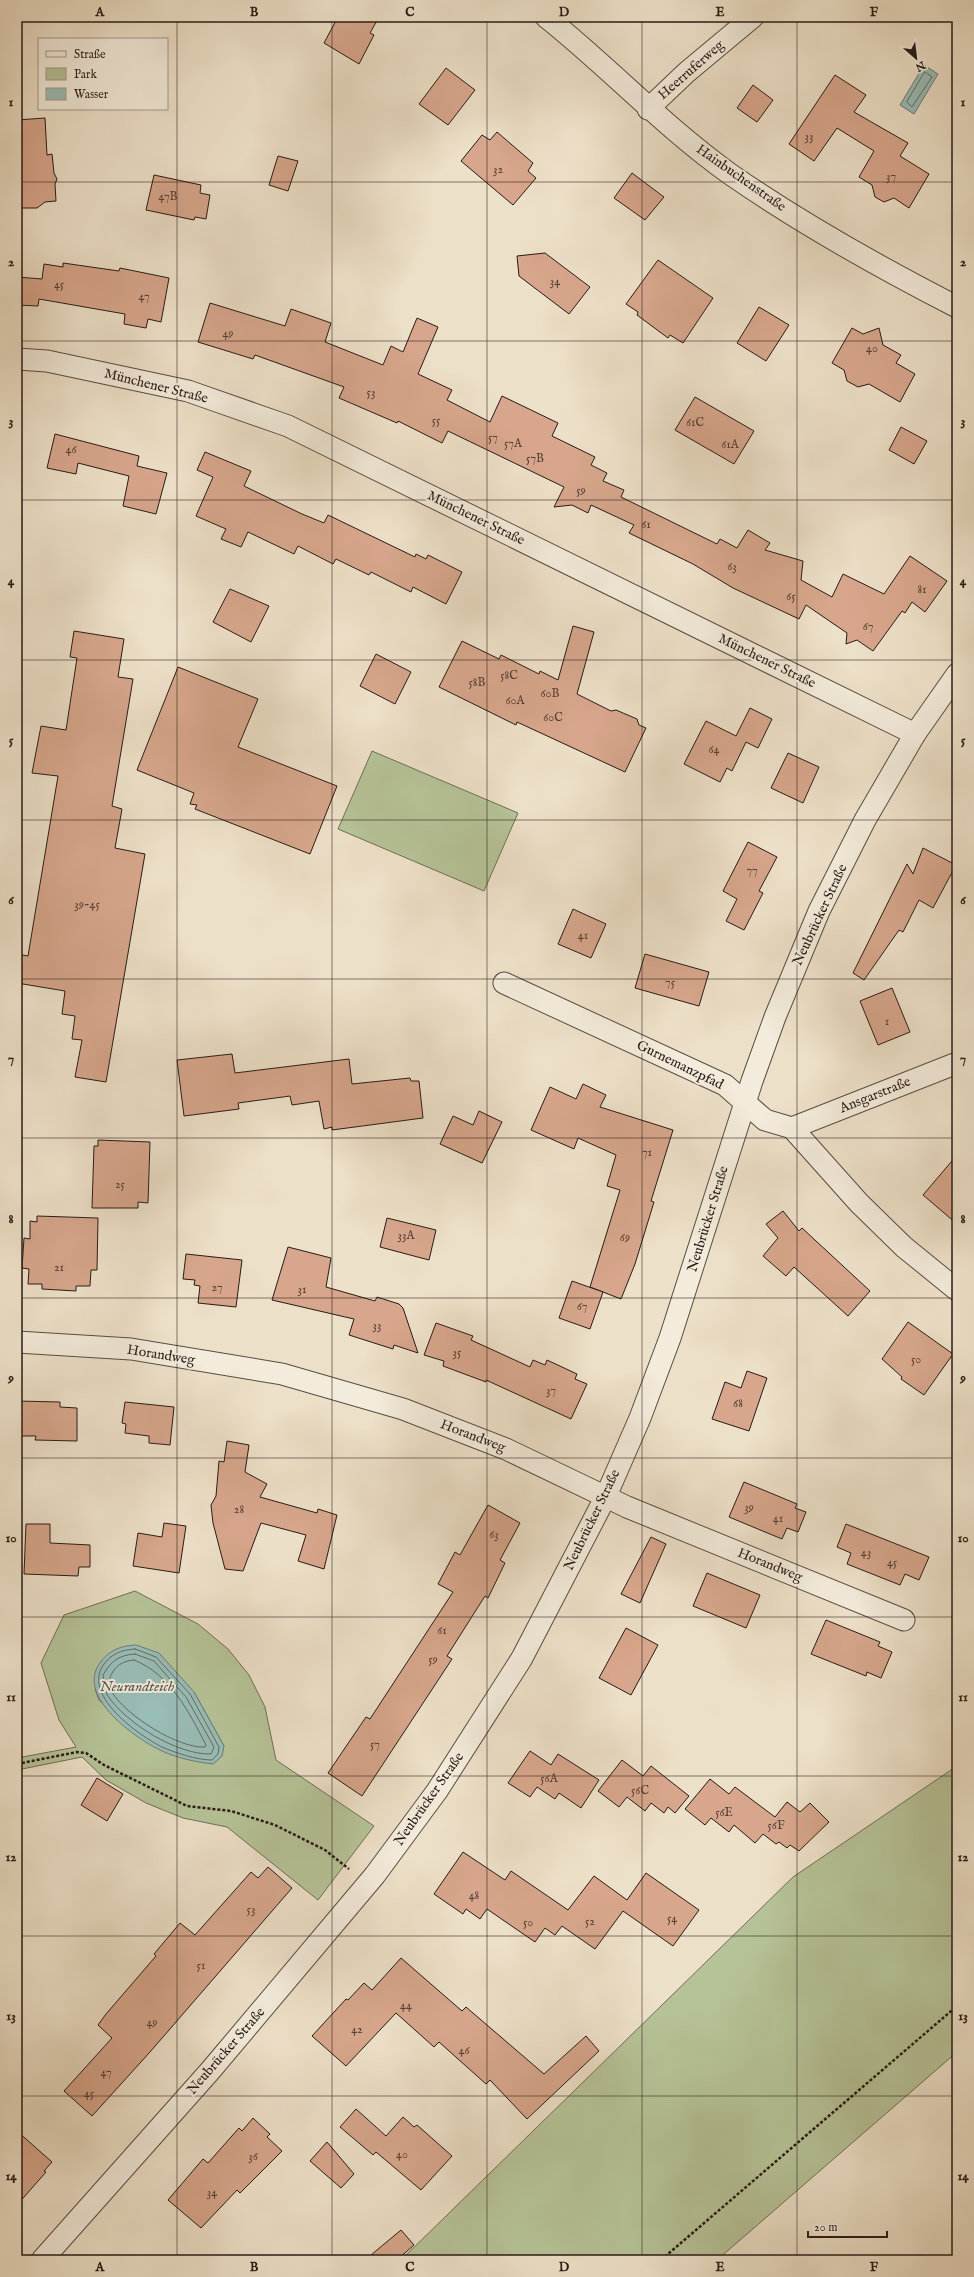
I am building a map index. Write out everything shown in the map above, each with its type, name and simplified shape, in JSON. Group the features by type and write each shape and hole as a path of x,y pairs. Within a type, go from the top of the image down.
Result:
{"street":[{"name":"Hainbuchenstraße","path":"546,17 648,109 730,174 878,267 957,307"},
{"name":"Heerruferweg","path":"648,109 687,72 753,17"},
{"name":"Münchener Straße","path":"17,359 48,361 188,391 288,426 916,734"},
{"name":"Neubrücker Straße","path":"42,2260 210,2071 375,1875 437,1791 522,1658 606,1496 640,1418 670,1338 744,1103 775,1017 820,911 865,820 916,734 957,674"},
{"name":"Gurnemanzpfad","path":"504,983 725,1085 765,1120 792,1128"},
{"name":"Ansgarstraße","path":"792,1128 957,1063"},
{"path":"792,1128 859,1203 904,1247 957,1290"},
{"name":"Horandweg","path":"17,1342 131,1349 282,1374 403,1409 506,1449 627,1507 904,1620"}],"path":[{"path":"17,1764 77,1752 86,1753 104,1765 187,1806 231,1811 275,1825 325,1850 351,1870"},
{"path":"661,2260 957,2006"}],"green space":[{"path":"372,751 518,813 484,891 338,829"},
{"path":"135,1591 198,1624 228,1649 249,1675 265,1707 276,1760 374,1826 318,1900 227,1827 183,1818 146,1803 106,1780 82,1757 17,1770 17,1758 76,1747 59,1720 41,1663 64,1615","holes":["95,1689 194,1692 224,1746 131,1731 99,1700"]},
{"path":"957,1766 957,2052 717,2260 401,2260 793,1877"}],"water":[{"path":"924,65 938,74 914,114 900,105"},
{"name":"Neurandteich","path":"136,1645 159,1653 194,1692 224,1746 222,1756 213,1764 193,1761 166,1753 149,1744 124,1727 112,1716 103,1703 96,1691 94,1678 98,1666 109,1653 114,1650"}],"building":[{"path":"338,17 379,17 370,33 374,35 359,64 324,43"},
{"path":"446,68 475,90 448,125 419,104"},
{"path":"835,75 866,95 854,112 908,143 900,156 929,174 909,208 894,198 884,202 875,197 872,185 859,177 874,151 837,128 814,161 789,144"},
{"path":"753,85 773,100 757,122 737,108"},
{"path":"45,118 47,155 52,154 54,173 57,179 55,184 56,201 45,202 37,208 17,208 17,120"},
{"path":"497,132 533,163 528,171 536,178 513,205 461,161 482,135 490,140"},
{"path":"278,156 298,161 288,191 269,185"},
{"path":"632,173 664,197 645,220 614,198"},
{"path":"154,175 201,185 200,193 210,195 206,219 195,217 194,220 146,210"},
{"path":"545,253 590,287 569,314 519,276 517,256"},
{"path":"658,260 713,298 683,343 670,335 668,338 637,315 638,312 626,304"},
{"path":"63,263 119,271 120,268 169,278 161,322 148,319 146,328 124,324 125,314 39,299 38,306 17,305 17,277 42,279 44,264 63,267"},
{"path":"210,303 285,326 291,309 331,323 325,342 383,365 391,346 403,352 417,318 438,327 418,374 452,390 447,400 490,422 502,396 558,423 552,436 595,457 591,465 607,473 603,481 624,490 621,497 717,544 720,539 737,548 748,530 770,543 765,550 803,561 801,580 832,597 843,574 884,594 910,556 947,581 925,612 912,602 905,613 902,611 873,651 857,640 846,644 847,633 806,605 799,619 733,588 693,564 629,533 634,525 591,505 588,513 572,505 554,507 564,487 448,431 442,443 398,421 397,423 339,398 344,387 255,355 253,359 198,342"},
{"path":"759,307 789,325 766,361 737,343"},
{"path":"852,328 863,334 879,328 883,345 901,355 896,363 915,374 900,402 869,384 858,387 847,381 844,370 832,363"},
{"path":"695,397 754,431 734,464 675,430"},
{"path":"901,427 927,441 914,464 889,450"},
{"path":"55,434 139,456 137,466 167,473 156,514 123,506 129,476 78,463 76,474 47,468"},
{"path":"205,452 251,471 244,486 302,514 324,523 328,515 415,557 416,554 426,559 428,555 462,572 446,604 413,587 411,592 371,572 369,575 336,559 333,564 298,546 294,554 248,532 241,547 221,539 226,529 196,516 213,477 197,470"},
{"path":"230,589 269,606 251,642 213,622"},
{"path":"573,626 594,632 577,694 611,711 616,710 637,719 639,725 646,728 625,772 517,722 516,725 439,687 462,641 499,659 501,655 539,674 540,671 558,680"},
{"path":"74,631 124,639 118,677 133,679 112,806 122,809 115,848 145,854 106,1082 75,1077 82,1040 72,1039 75,1016 62,1014 65,991 17,983 17,954 28,956 58,776 32,773 41,726 66,730 77,658 70,657"},
{"path":"376,654 411,672 395,704 360,686"},
{"path":"178,667 258,699 238,747 337,786 310,854 195,809 197,805 190,804 194,793 137,770"},
{"path":"750,708 772,719 758,748 746,742 732,771 727,768 720,782 684,764 706,721 736,736"},
{"path":"788,753 819,767 803,803 771,788"},
{"path":"748,842 777,857 759,891 763,893 744,930 726,921 737,899 723,891"},
{"path":"923,848 956,865 933,908 919,900 903,932 899,930 864,980 853,973 907,864 913,874"},
{"path":"573,909 606,924 591,958 558,944"},
{"path":"645,954 709,972 699,1006 635,988"},
{"path":"892,988 910,1032 878,1045 860,1001"},
{"path":"232,1054 235,1073 349,1059 352,1084 410,1078 411,1081 419,1081 423,1118 332,1130 332,1127 324,1129 319,1101 292,1105 290,1096 238,1103 239,1109 184,1116 177,1060"},
{"path":"583,1084 606,1095 600,1107 673,1130 651,1201 654,1202 635,1264 621,1299 590,1287 620,1190 607,1186 616,1155 578,1138 574,1149 531,1130 550,1087 576,1099"},
{"path":"479,1111 502,1122 482,1163 440,1144 453,1116 473,1125"},
{"path":"98,1140 150,1142 148,1203 138,1202 138,1208 92,1208 94,1146 98,1146"},
{"path":"957,1155 957,1224 923,1195"},
{"path":"783,1211 799,1231 802,1228 870,1291 848,1316 794,1267 786,1276 763,1256 778,1238 766,1224"},
{"path":"37,1216 98,1218 97,1270 91,1270 90,1286 76,1286 76,1291 42,1289 42,1284 28,1284 29,1269 22,1268 24,1238 30,1239 30,1221 37,1222"},
{"path":"387,1218 436,1230 429,1260 380,1247"},
{"path":"288,1247 331,1258 326,1287 375,1301 377,1297 399,1304 403,1308 418,1353 394,1345 393,1349 349,1335 354,1319 272,1300"},
{"path":"186,1254 242,1260 236,1307 198,1303 200,1286 194,1285 195,1280 183,1279"},
{"path":"572,1281 603,1292 590,1329 559,1318"},
{"path":"908,1322 953,1354 924,1395 901,1379 902,1377 882,1359"},
{"path":"436,1323 473,1336 471,1340 530,1367 533,1360 545,1365 547,1360 577,1374 575,1379 587,1384 571,1419 486,1380 486,1382 443,1366 444,1361 424,1355"},
{"path":"747,1371 767,1378 749,1431 712,1419 725,1382 741,1388"},
{"path":"17,1401 60,1402 60,1407 77,1408 77,1441 35,1440 36,1436 17,1436"},
{"path":"125,1402 174,1407 170,1445 149,1443 149,1436 125,1433 126,1424 122,1423"},
{"path":"227,1441 249,1445 245,1472 267,1484 260,1497 317,1513 318,1509 337,1515 324,1569 298,1561 306,1535 261,1523 243,1571 225,1569 213,1523 211,1505 216,1496 219,1461 224,1462"},
{"path":"744,1482 797,1504 795,1508 806,1512 798,1532 787,1528 782,1539 729,1517"},
{"path":"488,1505 520,1523 500,1560 505,1563 488,1598 485,1596 447,1656 452,1659 362,1796 328,1773 366,1717 370,1719 453,1592 438,1584 455,1552 460,1555"},
{"path":"164,1523 186,1526 179,1573 133,1566 138,1533 162,1537"},
{"path":"26,1524 50,1524 50,1543 90,1545 90,1567 79,1567 78,1576 24,1574"},
{"path":"846,1524 929,1557 919,1580 905,1574 900,1585 847,1564 851,1553 837,1547"},
{"path":"651,1537 666,1544 640,1603 621,1594"},
{"path":"707,1573 760,1595 746,1628 693,1606"},
{"path":"826,1620 880,1642 878,1646 892,1652 881,1678 867,1672 866,1676 811,1654"},
{"path":"626,1628 658,1645 631,1695 599,1678"},
{"path":"530,1751 551,1765 558,1754 599,1780 581,1808 559,1793 555,1799 537,1787 530,1797 508,1783"},
{"path":"622,1760 643,1776 651,1766 689,1796 675,1813 668,1807 664,1813 651,1803 645,1811 627,1797 619,1807 598,1791"},
{"path":"97,1778 123,1794 107,1821 81,1805"},
{"path":"710,1779 729,1794 735,1787 775,1817 787,1802 800,1812 810,1803 829,1822 799,1851 790,1845 787,1848 779,1842 776,1844 763,1834 755,1843 734,1825 729,1832 711,1818 705,1825 685,1809"},
{"path":"463,1852 505,1880 511,1871 568,1910 594,1876 627,1900 646,1873 699,1910 673,1946 623,1911 595,1949 562,1926 555,1935 545,1928 535,1942 487,1909 480,1919 466,1909 463,1914 434,1894"},
{"path":"268,1867 292,1888 150,2052 92,2116 64,2091 112,2038 98,2025 156,1956 154,1954 180,1923 195,1935 251,1872 258,1878"},
{"path":"401,1958 462,2011 466,2007 544,2074 586,2036 599,2051 527,2119 490,2080 486,2084 439,2042 434,2047 396,2013 346,2066 312,2036 346,1999 348,2000 364,1983 372,1990"},
{"path":"356,2109 386,2136 403,2117 414,2127 417,2125 452,2156 421,2190 376,2152 373,2155 340,2127"},
{"path":"253,2118 270,2134 267,2137 282,2151 240,2193 237,2190 201,2228 168,2200 203,2159 208,2163 239,2128 242,2131"},
{"path":"17,2131 52,2162 44,2171 46,2172 17,2205"},
{"path":"327,2142 354,2174 341,2188 310,2161"},
{"path":"401,2230 414,2245 397,2260 365,2260"}]}
